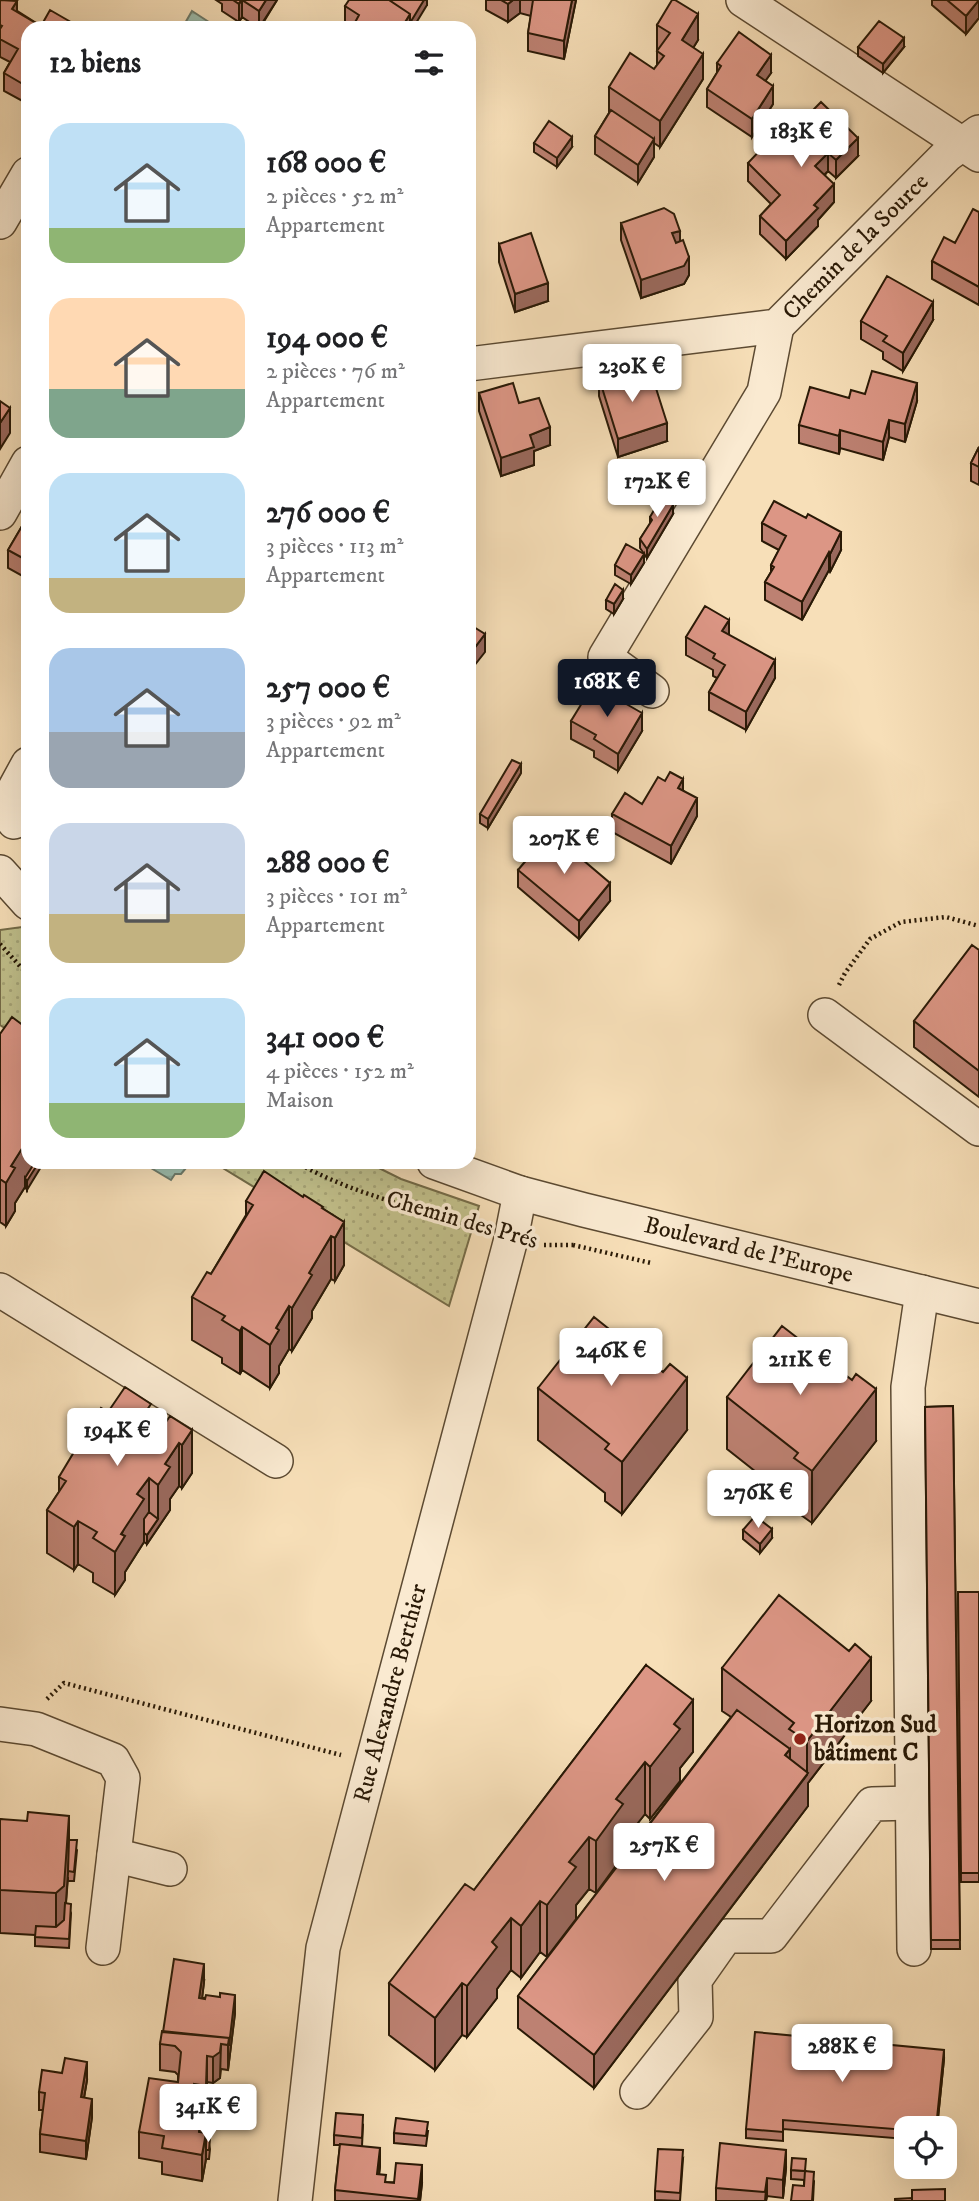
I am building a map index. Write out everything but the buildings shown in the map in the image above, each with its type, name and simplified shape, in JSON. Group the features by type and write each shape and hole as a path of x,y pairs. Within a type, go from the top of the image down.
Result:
{"street":[{"path":"743,0 974,144"},
{"name":"Chemin de la Source","path":"476,363 777,326 947,155 974,144"},
{"path":"0,222 21,186"},
{"path":"652,691 605,657 764,392 777,326"},
{"path":"0,513 21,476"},
{"path":"14,825 9,799 21,777"},
{"path":"0,872 21,895"},
{"path":"825,1015 979,1129"},
{"name":"Chemin des Prés","path":"453,1169 520,1193"},
{"name":"Rue Alexandre Berthier","path":"295,2201 323,1948 511,1239 520,1193"},
{"name":"Boulevard de l'Europe","path":"520,1193 979,1306"},
{"path":"0,1290 276,1461"},
{"path":"914,1949 908,1387 922,1292"},
{"path":"9,1725 36,1729 113,1760 123,1778 103,1948"},
{"path":"637,2092 696,2017 695,1980 726,1936 771,1936 872,1804 912,1803"},
{"path":"114,1855 170,1869"}],"path":[{"path":"825,1015 845,973 870,939 901,922 946,917 979,926"},
{"path":"0,944 21,967"},
{"name":"Chemin des Prés","path":"309,1169 403,1206 511,1239 536,1245 573,1245 576,1236"},
{"path":"9,1725 64,1683 345,1756"}],"shaded area":[{"path":"192,11 207,21 186,21"},
{"path":"21,927 21,1038 0,1025 0,930"},
{"path":"153,1169 185,1169 181,1174 175,1174 171,1180"},
{"path":"224,1169 381,1169 401,1179 479,1206 449,1306"}],"place":[{"name":"Horizon Sud bâtiment C","path":"800,1739"}]}
